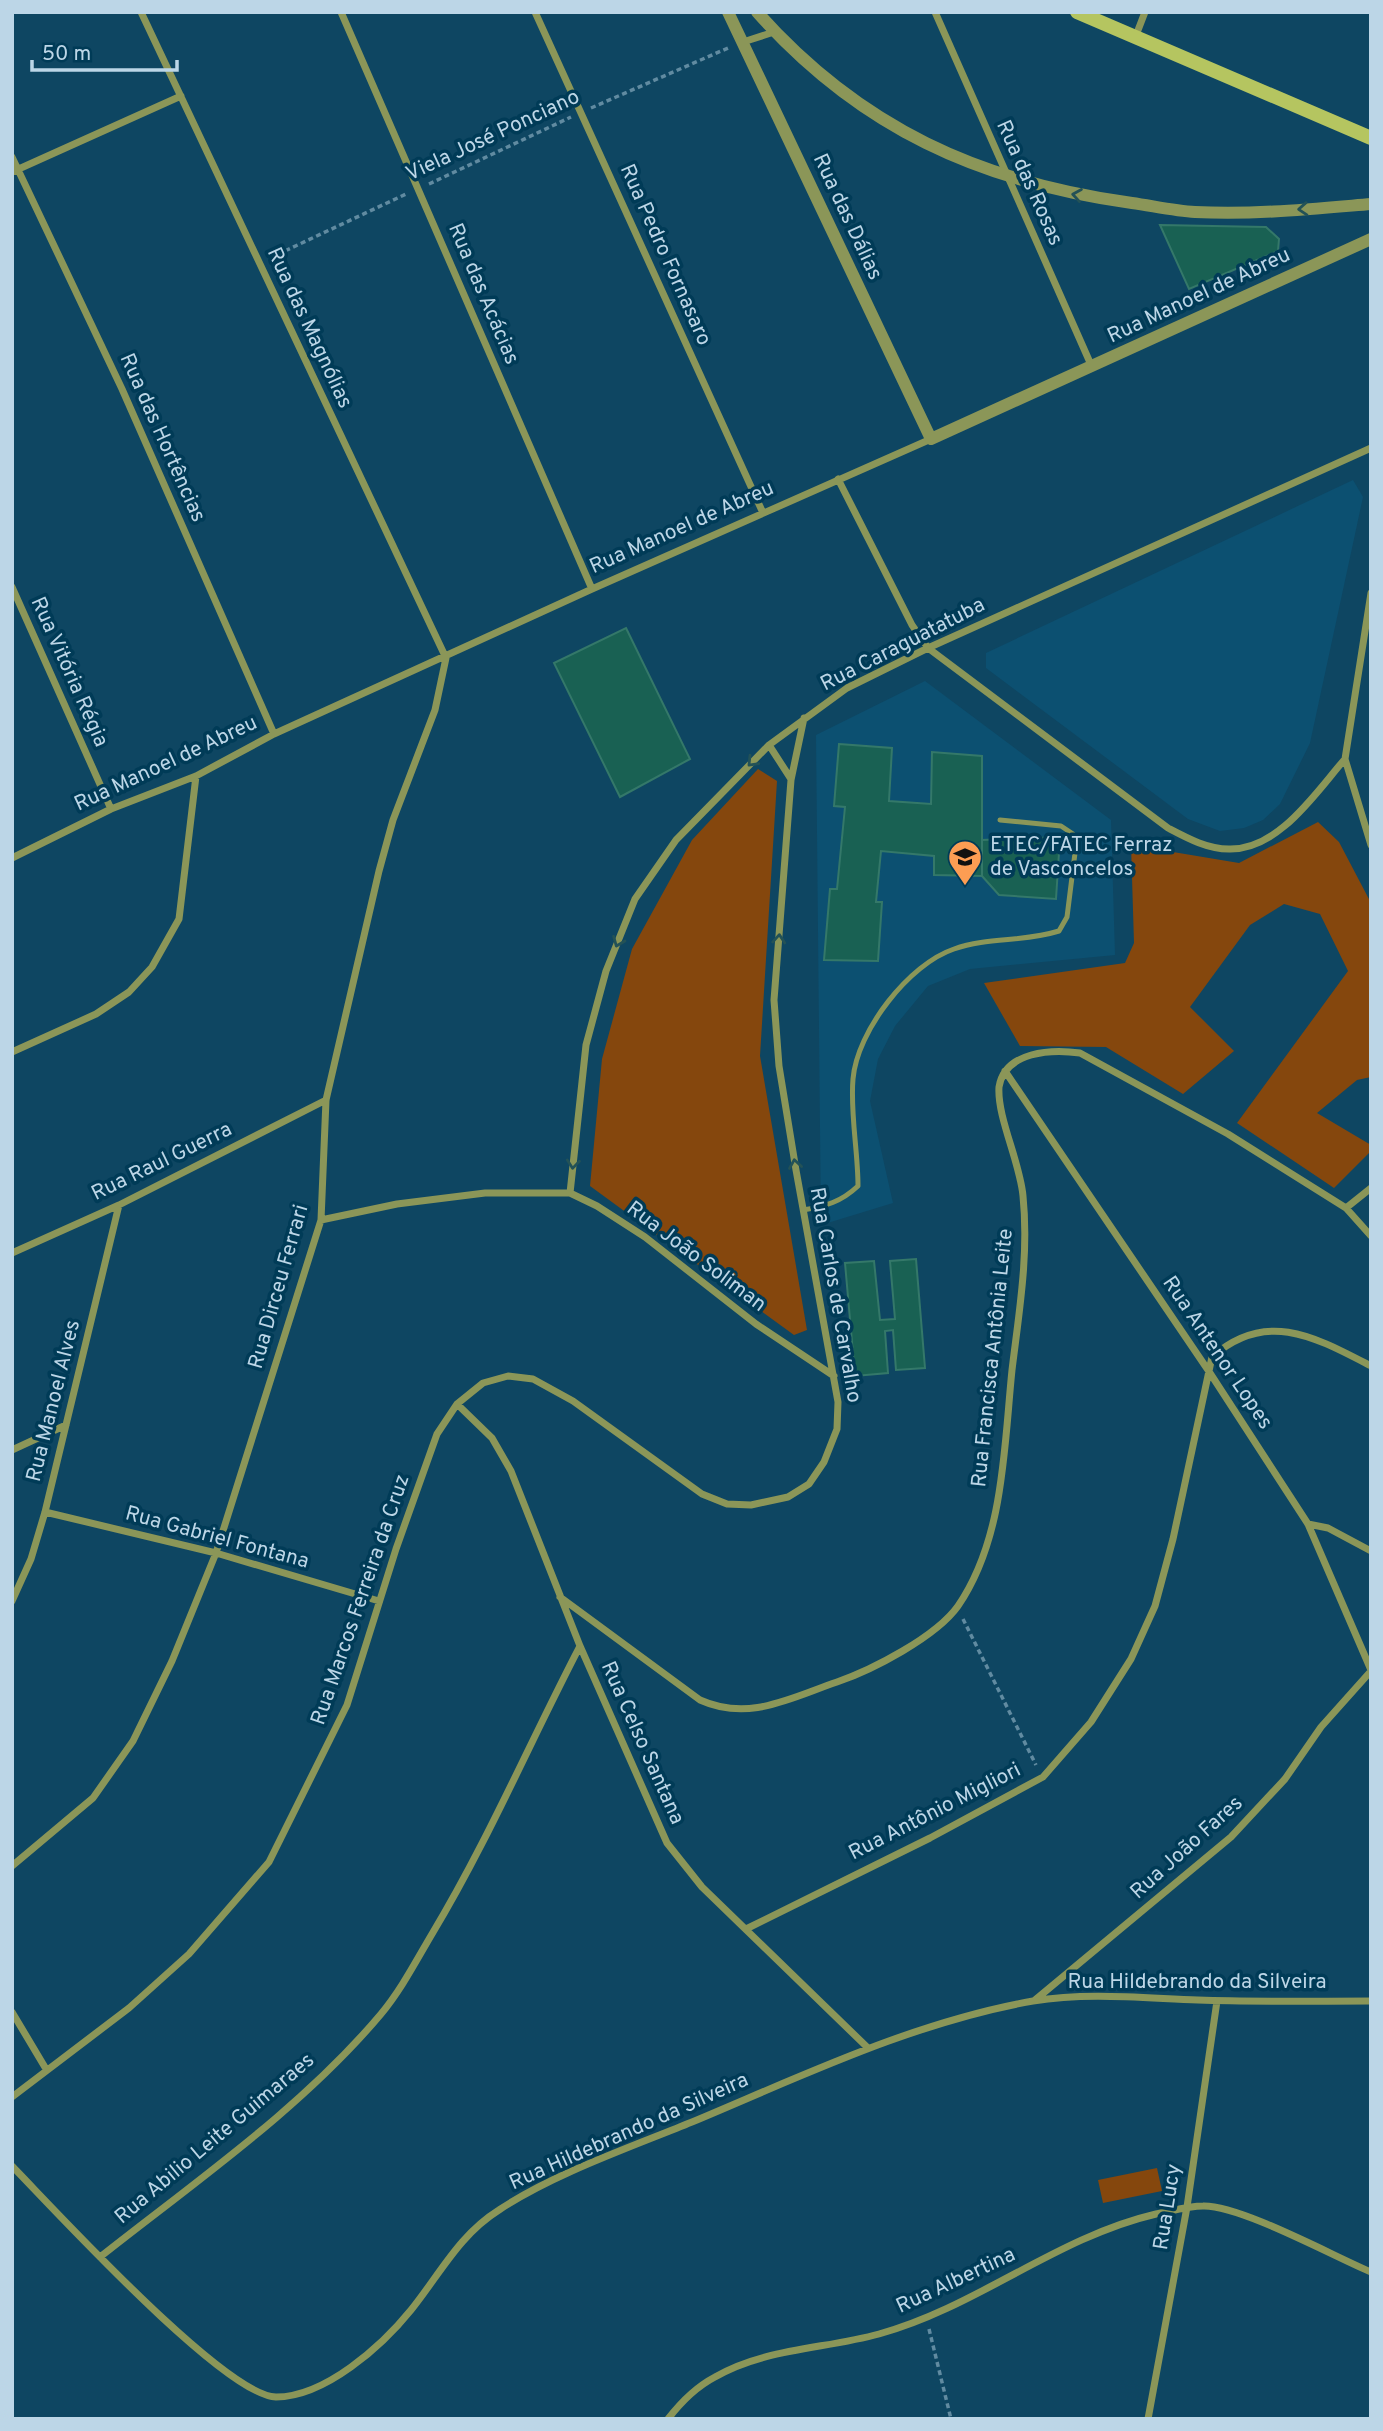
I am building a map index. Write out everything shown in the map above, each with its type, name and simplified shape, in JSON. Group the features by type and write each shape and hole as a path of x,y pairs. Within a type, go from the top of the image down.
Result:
{"main road":[{"path":"1077,12 1371,138"}],"street":[{"name":"Rua das Magnólias","path":"141,12 446,658"},
{"name":"Rua das Acácias","path":"341,12 592,589"},
{"name":"Rua Pedro Fornasaro","path":"535,12 762,513"},
{"name":"Rua das Dálias","path":"729,12 931,439"},
{"path":"757,12 774,32 822,75 874,116 917,141 1007,176 1068,194 1191,212 1268,212 1371,204"},
{"name":"Rua das Rosas","path":"935,12 1092,367"},
{"path":"1135,39 1145,12"},
{"path":"743,42 774,32"},
{"path":"15,171 181,96"},
{"name":"Rua das Hortências","path":"12,157 15,171 122,389 274,734"},
{"name":"Rua Manoel de Abreu","path":"12,858 111,809 196,776 274,734 446,658 592,589 1092,367 1371,239"},
{"name":"Rua Caraguatatuba","path":"569,1193 586,1045 606,971 635,899 676,840 769,745 847,688 928,648 1371,448"},
{"path":"838,479 912,625 928,648 1168,828 1201,844 1230,850 1265,840 1289,822 1345,759"},
{"name":"Rua Vitória Régia","path":"12,587 111,809"},
{"path":"1371,593 1345,759 1371,845"},
{"name":"Rua Dirceu Ferrari","path":"12,1866 93,1798 133,1741 172,1661 216,1553 321,1220 326,1100 393,820 435,710 446,658"},
{"name":"Rua Carlos de Carvalho","path":"483,1383 508,1376 533,1379 573,1401 702,1493 727,1504 751,1505 788,1497 809,1484 824,1462 837,1429 834,1376 779,1066 774,1000 791,780 804,718"},
{"path":"769,745 791,780"},
{"path":"12,1052 96,1014 129,992 152,967 179,919 196,776"},
{"path":"1005,1071 1028,1056 1053,1049 1080,1053 1228,1135 1346,1208 1371,1236"},
{"name":"Rua Antenor Lopes","path":"1005,1071 1210,1373 1308,1524 1371,1670"},
{"name":"Rua Francisca Antônia Leite","path":"560,1597 700,1700 721,1709 747,1710 846,1679 886,1661 924,1636 957,1608 976,1570 990,1529 1004,1460 1027,1245 1023,1192 998,1093 1005,1071"},
{"name":"Rua Raul Guerra","path":"12,1253 119,1205 326,1100"},
{"path":"1346,1208 1371,1188"},
{"name":"Rua João Soliman","path":"321,1220 397,1204 485,1193 569,1193 597,1206 645,1237 755,1324 834,1376"},
{"name":"Rua Manoel Alves","path":"12,1601 31,1559 45,1512 119,1205"},
{"name":"Rua Antônio Migliori","path":"746,1929 930,1838 1042,1777 1091,1722 1131,1659 1156,1606 1212,1357 1231,1340 1251,1332 1278,1330 1330,1345 1371,1366"},
{"name":"Rua Marcos Ferreira da Cruz","path":"12,2097 129,2008 189,1954 269,1863 347,1705 379,1601 437,1434 457,1404 483,1383"},
{"name":"Rua Celso Santana","path":"457,1404 492,1438 511,1471 580,1646 667,1843 702,1887 868,2049"},
{"path":"12,1450 66,1425"},
{"name":"Rua Gabriel Fontana","path":"45,1512 216,1553 379,1601"},
{"path":"1308,1524 1328,1528 1371,1551"},
{"name":"Rua Abilio Leite Guimaraes","path":"100,2257 280,2113 382,2013 412,1968 487,1838 536,1731 580,1646"},
{"name":"Rua João Fares","path":"1035,2001 1231,1837 1285,1779 1321,1727 1371,1670"},
{"name":"Rua Hildebrando da Silveira","path":"12,2166 100,2257 202,2353 253,2390 275,2397 310,2391 348,2370 411,2311 444,2262 469,2232 499,2209 614,2154 868,2049 972,2015 1035,2001 1086,1996 1217,2001 1371,2001"},
{"name":"Rua Lucy","path":"1148,2417 1187,2207 1217,2001"},
{"path":"12,2012 46,2069"},
{"name":"Rua Albertina","path":"668,2419 683,2400 716,2376 751,2362 795,2350 878,2334 926,2318 1118,2223 1187,2207 1214,2206 1244,2215 1371,2272"},
{"path":"1138,2419 1148,2417"}],"lane":[{"path":"803,1210 825,1206 845,1198 858,1186 853,1078 864,1037 900,984 950,950 981,941 1040,937 1059,931 1067,917 1076,845 1073,834 1061,826 1000,820"}],"path":[{"name":"Viela José Ponciano","path":"259,263 581,112 743,42"},
{"path":"957,1608 1042,1777"},
{"path":"926,2318 951,2419"}],"shaded area":[{"path":"1353,480 1363,497 1310,743 1280,804 1263,820 1244,828 1220,831 1188,819 986,668 986,653"},
{"name":"ETEC/FATEC Ferraz de Vasconcelos","path":"925,681 1111,820 1115,955 970,969 928,986 895,1026 878,1059 870,1101 893,1203 821,1225 816,735"},
{"path":"758,769 777,781 760,1056 807,1330 794,1335 590,1186 602,1059 632,949 692,840"},
{"path":"1318,822 1339,842 1371,903 1371,1077 1357,1080 1317,1113 1371,1145 1371,1151 1334,1188 1237,1123 1348,971 1320,914 1284,904 1250,925 1190,1007 1234,1051 1183,1094 1106,1047 1020,1046 984,983 1125,963 1134,943 1131,845 1239,863"},
{"path":"1157,2168 1162,2191 1103,2203 1098,2180"}],"building":[{"path":"1160,225 1266,227 1279,239 1278,251 1189,289"},
{"path":"626,628 690,759 620,797 554,663"},
{"path":"839,744 892,748 889,801 931,804 932,752 982,756 982,876 934,875 934,856 881,851 876,902 882,902 878,961 824,960 830,889 837,889 845,807 834,806"},
{"path":"1060,837 1056,899 999,895 982,876 982,840"},
{"path":"916,1259 925,1368 896,1370 893,1330 885,1331 888,1373 855,1376 845,1263 874,1261 880,1320 895,1319 890,1261"}],"place":[{"name":"ETEC/FATEC Ferraz de Vasconcelos","path":"965,887"}]}
